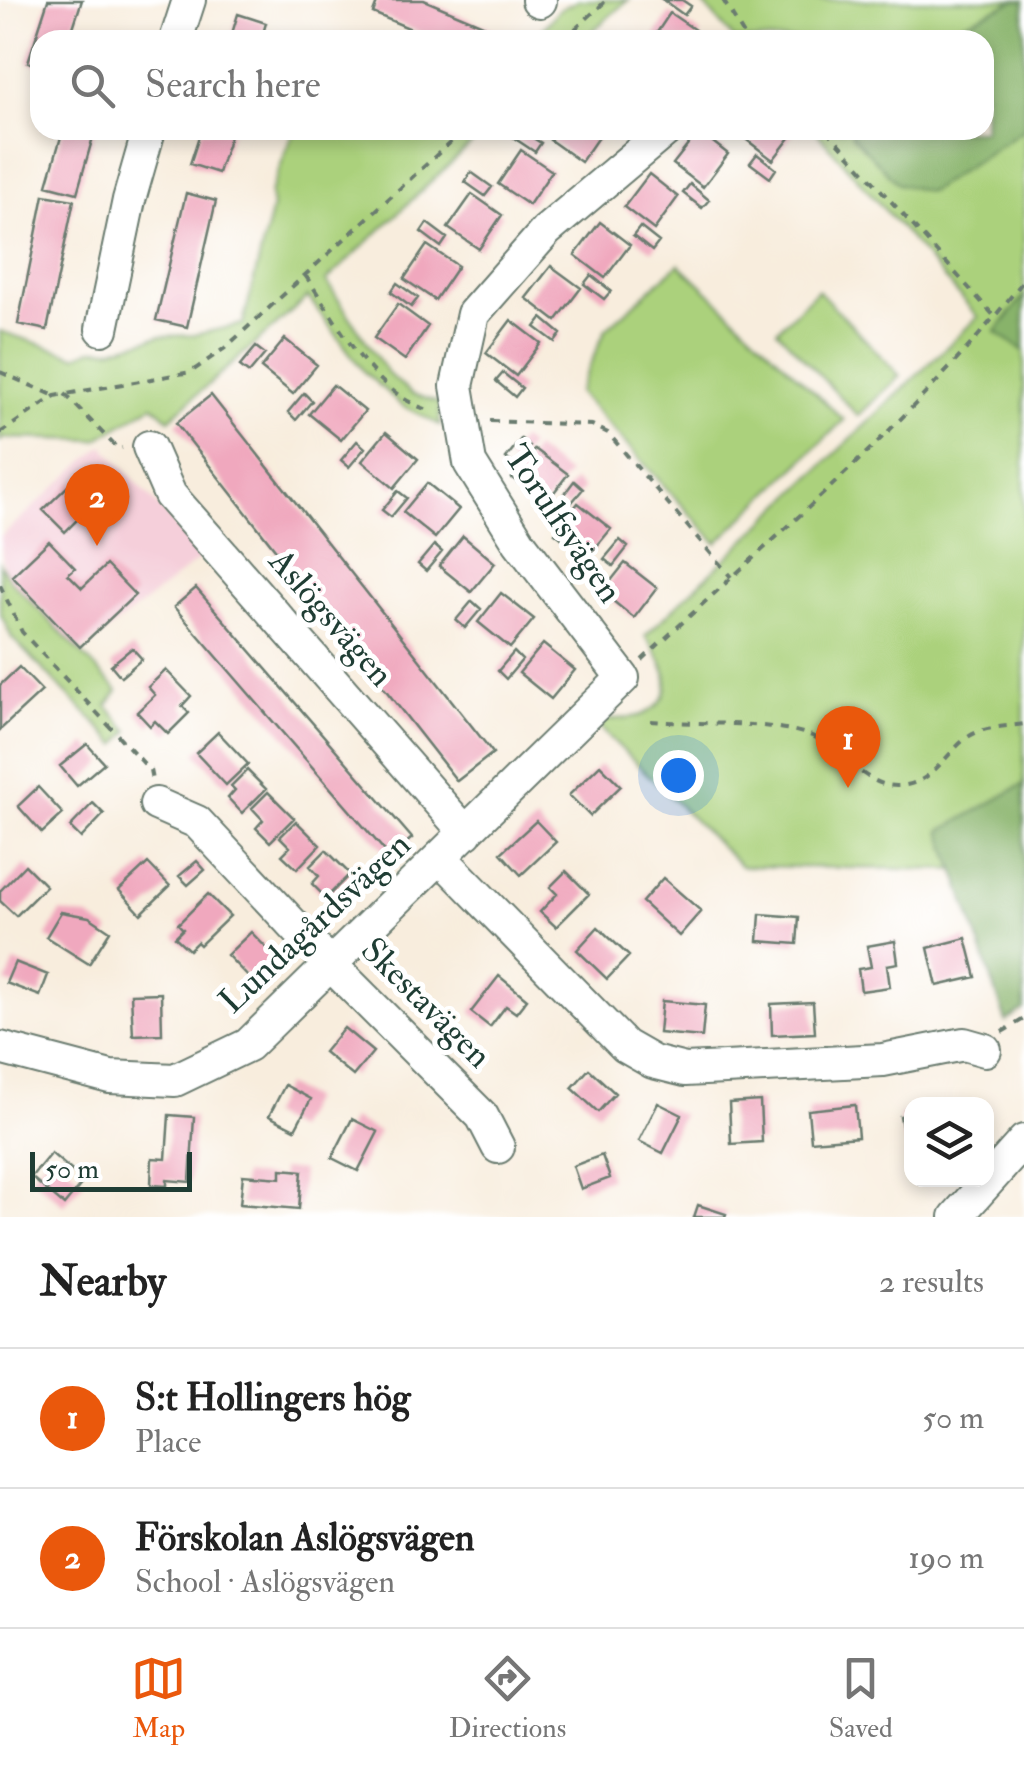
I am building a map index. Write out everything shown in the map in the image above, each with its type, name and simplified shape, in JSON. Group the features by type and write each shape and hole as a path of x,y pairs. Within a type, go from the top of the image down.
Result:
{"street":[{"path":"179,30 188,0"},
{"path":"102,329 129,200 146,140"},
{"name":"Torulfsvägen","path":"623,678 519,542 470,463 457,386 474,314 546,231 654,140"},
{"name":"Aslögsvägen","path":"149,447 170,495 466,833"},
{"name":"Lundagårdsvägen","path":"0,1048 110,1077 175,1080 248,1045 623,678"},
{"name":"Skestavägen","path":"156,804 197,822 329,963 482,1116 498,1147"},
{"path":"442,858 624,1046 652,1062 685,1070 772,1068 883,1060 964,1044 985,1050"},
{"path":"956,1217 1024,1141"}],"path":[{"path":"574,30 608,0"},
{"path":"723,0 741,30"},
{"path":"0,433 55,396 191,372 224,348 453,140"},
{"path":"836,140 995,317"},
{"path":"305,275 370,367 397,395 424,409 462,419 592,424 608,433 731,577"},
{"path":"623,678 910,410 1024,280"},
{"path":"0,372 55,396"},
{"path":"64,394 118,448 149,447"},
{"path":"0,585 30,641 150,770 156,804"},
{"path":"651,721 813,736 861,772 878,782 898,786 925,778 944,764 964,740 981,730 1024,724"}],"shaded area":[{"path":"103,445 203,556 78,655 5,581 0,537"}],"green space":[{"path":"579,0 628,0 594,30 542,30 559,10"},
{"path":"700,0 1024,0 1024,784 941,831 955,870 741,866 595,723 637,717 655,708 663,699 667,679 645,636 978,317 824,140 994,140 994,30 726,30"},
{"path":"1024,0 1024,129 929,192 898,184 856,140 994,140 994,30 948,30"},
{"path":"290,140 475,140 326,281 388,374 412,394 439,403 440,425 401,405 364,372 308,297 169,419 153,405 96,440 0,441 0,331 76,356 160,336 194,335 243,324 272,208 270,194"},
{"path":"679,264 844,420 717,543 578,392 606,329"},
{"path":"818,290 900,376 858,416 777,330"},
{"path":"1024,296 1024,351 996,332"},
{"path":"0,564 9,579 118,691 107,706 129,731 117,745 12,638 0,612"},
{"path":"1024,784 1024,1010 1006,1021 941,831"}],"building":[{"path":"48,0 82,0 72,30 38,30"},
{"path":"378,0 424,0 495,30 413,30 373,13"},
{"path":"663,0 682,0 691,6 684,15"},
{"path":"670,13 695,30 659,30"},
{"path":"238,14 266,23 264,30 233,30"},
{"path":"60,140 92,140 77,193 47,185"},
{"path":"198,140 229,140 218,173 190,164"},
{"path":"517,140 541,143 535,152"},
{"path":"550,140 596,140 581,162"},
{"path":"692,140 710,140 728,154 703,187 673,164"},
{"path":"747,140 788,140 773,160"},
{"path":"521,150 552,171 529,205 498,184"},
{"path":"757,154 776,169 770,178 750,163"},
{"path":"471,172 492,187 485,196 465,182"},
{"path":"649,174 678,197 654,230 624,207"},
{"path":"690,184 709,200 702,208 683,193"},
{"path":"186,193 216,201 187,327 156,320"},
{"path":"472,194 502,215 479,249 448,228"},
{"path":"44,195 74,200 47,330 18,324"},
{"path":"600,222 630,245 605,278 575,255"},
{"path":"427,223 447,238 441,247 421,232"},
{"path":"640,227 659,242 652,251 633,236"},
{"path":"427,245 458,266 435,300 404,279"},
{"path":"551,266 581,288 556,321 526,298"},
{"path":"591,275 611,291 604,299 584,284"},
{"path":"397,283 418,298 411,307 391,292"},
{"path":"398,304 428,326 405,360 374,338"},
{"path":"542,318 561,334 555,342 535,327"},
{"path":"511,320 541,343 516,376 486,353"},
{"path":"285,339 317,365 293,394 261,368"},
{"path":"256,347 265,354 249,373 240,366"},
{"path":"503,373 522,388 515,397 496,381"},
{"path":"333,385 365,411 341,440 309,414"},
{"path":"304,393 312,401 296,420 288,412"},
{"path":"211,395 493,753 457,781 176,423"},
{"path":"386,432 418,459 394,488 362,461"},
{"path":"521,439 530,446 514,465 506,458"},
{"path":"357,441 365,448 349,467 341,460"},
{"path":"535,449 568,474 545,504 512,478"},
{"path":"574,481 583,489 567,508 559,501"},
{"path":"72,482 93,504 65,532 43,510"},
{"path":"427,483 459,509 435,538 403,512"},
{"path":"398,491 407,498 391,517 382,510"},
{"path":"578,503 611,529 587,558 555,533"},
{"path":"463,536 495,563 471,592 439,566"},
{"path":"620,540 628,547 613,566 604,559"},
{"path":"49,541 75,568 68,574 82,588 106,565 135,595 80,647 12,576"},
{"path":"434,545 442,552 426,571 418,564"},
{"path":"625,563 657,588 634,618 602,592"},
{"path":"196,588 412,838 390,857 174,607"},
{"path":"501,593 534,619 510,648 478,622"},
{"path":"472,601 481,609 465,628 456,620"},
{"path":"543,644 575,670 551,699 519,673"},
{"path":"132,648 142,659 121,677 111,665"},
{"path":"514,652 522,660 506,679 498,671"},
{"path":"19,667 42,691 0,730 0,685"},
{"path":"166,670 191,696 182,706 189,713 168,734 155,721 150,726 137,712 155,695 148,687"},
{"path":"218,732 248,764 226,785 196,753"},
{"path":"87,744 104,763 77,786 60,766"},
{"path":"600,765 621,786 590,816 569,795"},
{"path":"247,770 266,789 242,813 228,798 235,790 231,786"},
{"path":"38,787 63,814 42,833 18,806"},
{"path":"268,792 294,818 270,842 256,828 263,820 252,808"},
{"path":"93,803 104,814 81,838 70,827"},
{"path":"296,821 320,845 297,869 282,855 290,847 280,837"},
{"path":"536,821 556,842 521,875 501,853"},
{"path":"326,850 350,874 326,898 312,884 319,876 310,866"},
{"path":"197,861 205,870 188,885 179,876"},
{"path":"148,863 170,886 141,914 119,890"},
{"path":"25,865 46,886 16,916 0,901 0,891"},
{"path":"566,871 589,894 556,927 540,912 557,894 550,887"},
{"path":"663,878 701,911 679,936 642,902"},
{"path":"208,894 230,916 200,945 197,942 189,950 175,937 183,929 178,924"},
{"path":"61,912 89,917 110,931 89,964 46,937"},
{"path":"760,914 799,917 797,944 758,941"},
{"path":"598,927 629,956 607,979 577,950"},
{"path":"251,932 279,961 255,984 227,955"},
{"path":"966,938 976,977 937,986 928,948"},
{"path":"895,941 898,963 887,965 890,987 861,991 858,969 871,967 867,946"},
{"path":"15,962 48,975 40,996 6,983"},
{"path":"499,976 527,999 516,1013 506,1006 490,1027 471,1012"},
{"path":"161,993 162,1034 133,1035 131,994"},
{"path":"662,1001 705,1005 702,1037 659,1033"},
{"path":"813,1002 815,1033 772,1035 771,1004"},
{"path":"344,1028 373,1052 353,1076 324,1052"},
{"path":"589,1069 615,1093 598,1112 572,1088"},
{"path":"285,1085 311,1099 295,1129 269,1116"},
{"path":"760,1101 762,1142 731,1144 729,1103"},
{"path":"658,1103 682,1115 663,1153 639,1141"},
{"path":"855,1105 858,1137 811,1141 808,1110"},
{"path":"169,1115 194,1117 190,1182 167,1180 167,1186 151,1185 152,1158 166,1159"},
{"path":"352,1119 378,1132 358,1171 332,1158"},
{"path":"51,1153 84,1181 64,1205 31,1177"},
{"path":"602,1155 610,1178 581,1189 573,1166"},
{"path":"281,1169 302,1171 299,1209 240,1204 243,1175 281,1178"},
{"path":"698,1205 726,1214 725,1217 694,1217"}],"place":[{"name":"Förskolan Aslögsvägen","path":"97,546"},
{"name":"S:t Hollingers hög","path":"848,788"}]}
